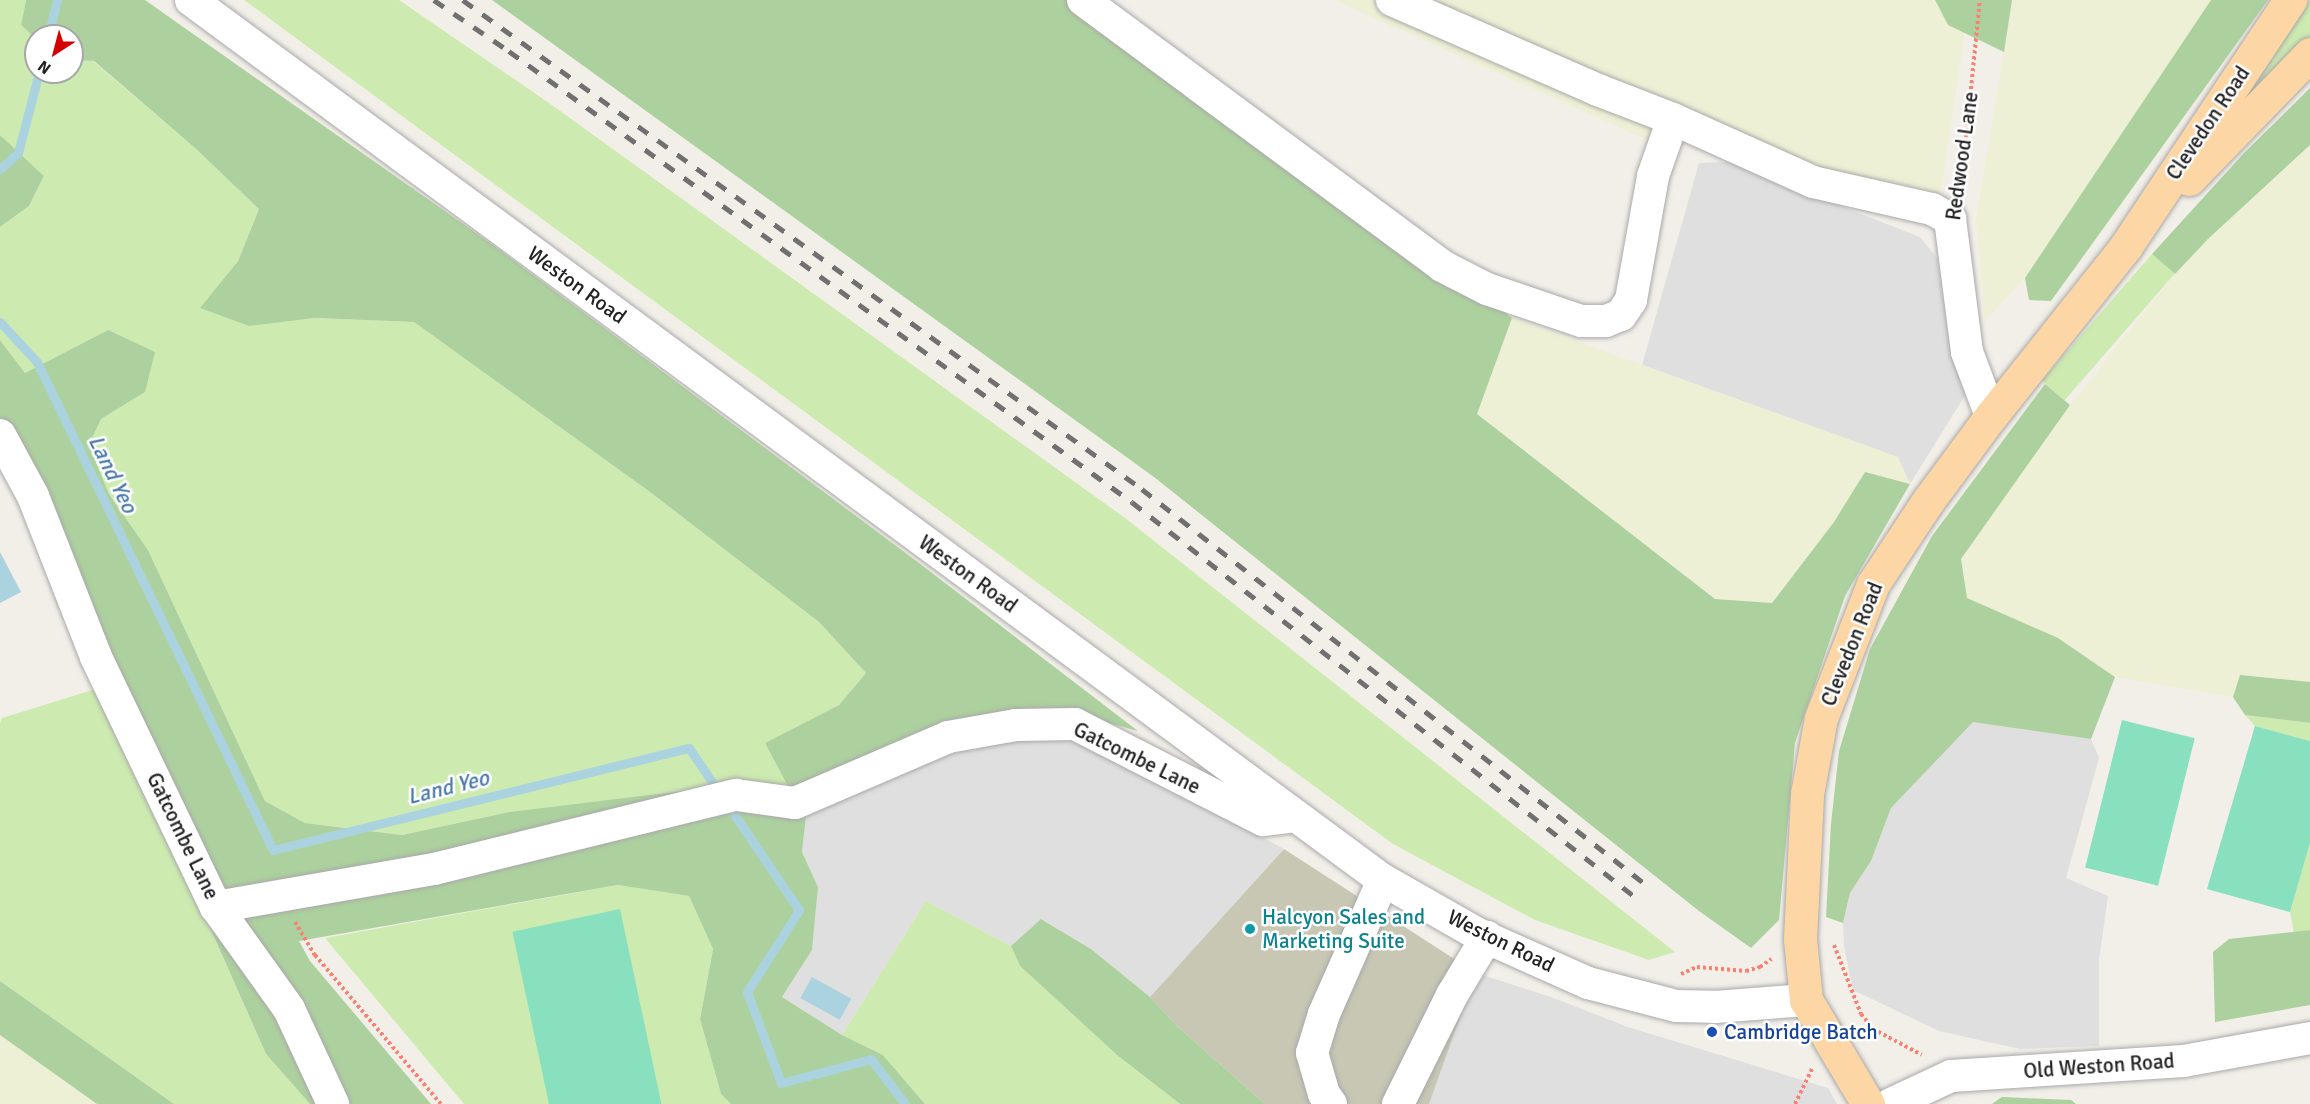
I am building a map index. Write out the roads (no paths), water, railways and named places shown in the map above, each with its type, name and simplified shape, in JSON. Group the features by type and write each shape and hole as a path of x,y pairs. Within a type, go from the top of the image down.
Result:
{"main road":[{"name":"Clevedon Road","path":"1868,1104 1806,1000 1800,939 1807,794 1821,718 1873,584 1928,501 1990,416 2126,246 2290,0"},
{"name":"Clevedon Road","path":"2126,246 2310,54"}],"street":[{"name":"Weston Road","path":"191,0 1383,880 1487,938 1588,983 1676,1006 1715,1007 1806,1000"},
{"path":"1083,0 1442,266 1487,289 1581,321 1606,321 1621,315 1631,300 1653,176 1673,119 1598,90 1392,0"},
{"name":"Redwood Lane","path":"1673,119 1813,182 1932,209 1950,219 1967,352 1990,416"},
{"name":"Gatcombe Lane","path":"0,435 33,496 96,657 216,907 434,869 723,798 795,803 948,737 1016,725 1075,724 1263,820 1295,816"},
{"path":"1331,1104 1324,1094 1312,1053 1324,1014 1383,880"},
{"path":"216,907 289,1009 333,1104"},
{"path":"1398,1104 1452,995 1487,938"},
{"name":"Old Weston Road","path":"1891,1104 1951,1076 2184,1061 2310,1038"}],"water":[{"path":"0,552 21,592 0,603"},
{"path":"812,977 851,999 840,1020 800,998"}],"waterway":[{"name":"Land Yeo","path":"51,24 57,0"},
{"name":"Land Yeo","path":"0,169 18,153 36,84"},
{"name":"Land Yeo","path":"0,322 37,362 273,850 689,748 799,910 747,992 781,1083 871,1059 905,1104"}],"railway":[{"path":"434,0 509,51 1132,502 1634,896"},
{"path":"463,0 1142,489 1644,883"}],"place":[{"name":"Halcyon Sales and Marketing Suite","path":"1250,929"},
{"name":"Cambridge Batch","path":"1712,1032"}]}
